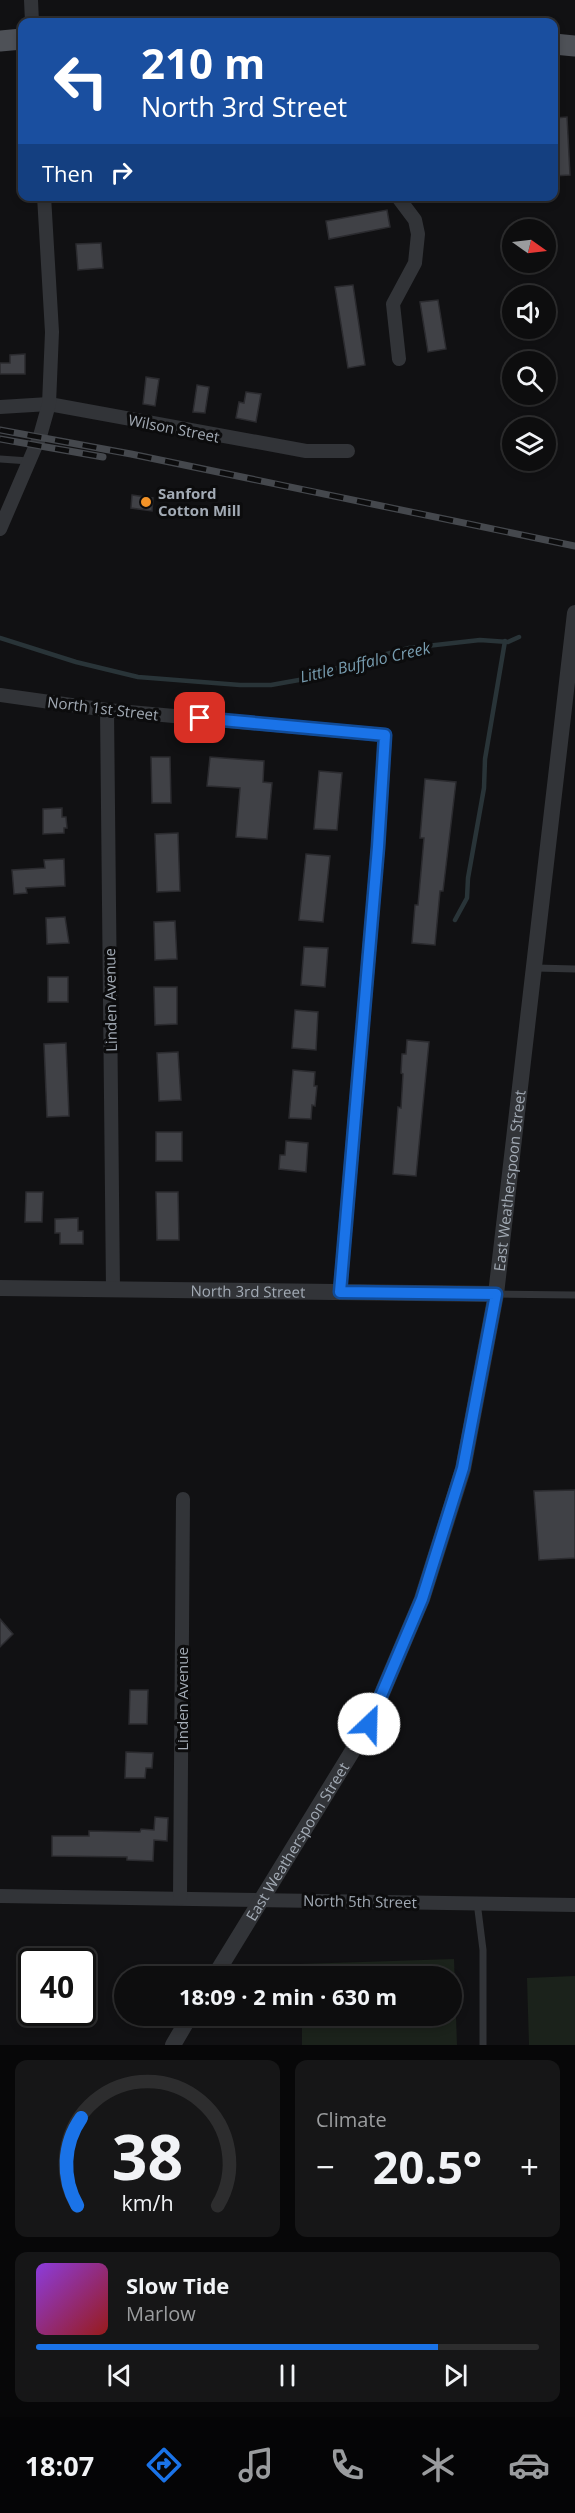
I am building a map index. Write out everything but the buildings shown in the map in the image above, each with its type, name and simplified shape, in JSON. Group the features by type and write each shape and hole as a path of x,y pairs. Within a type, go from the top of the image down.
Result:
{"main road":[{"path":"0,41 18,39"},
{"path":"558,44 575,46"}],"street":[{"path":"31,0 32,18"},
{"path":"0,530 46,420 49,404 52,332 44,201"},
{"path":"399,359 393,304 415,263 418,234 415,220 401,201"},
{"name":"Wilson Street","path":"0,407 49,404 306,451 348,451"},
{"name":"East Weatherspoon Street","path":"221,1966 369,1724 422,1599 463,1468 496,1294 536,968 575,613"},
{"name":"North 1st Street","path":"0,695 107,710 385,735 378,847 340,1292"},
{"name":"Linden Avenue","path":"107,710 113,1290"},
{"name":"North 3rd Street","path":"0,1288 496,1294"},
{"name":"Linden Avenue","path":"180,1898 183,1499"},
{"name":"North 5th Street","path":"0,1896 575,1905"},
{"path":"172,2045 184,2026"}],"lane":[{"path":"0,459 29,461"},
{"path":"536,968 575,969"},
{"path":"496,1294 575,1295"},
{"path":"477,1902 483,1950 483,2045"}],"shaded area":[{"path":"454,1959 454,1966 300,1966 300,1964"},
{"path":"575,1976 575,2045 529,2045 527,1978"},
{"path":"302,2026 456,2026 457,2045 302,2045"}],"waterway":[{"name":"Little Buffalo Creek","path":"0,638 76,662 138,677 240,685 271,685 310,678 342,666 409,648 480,640 508,642 519,637"},
{"path":"455,920 467,898 468,878 484,788 485,759 505,641"}],"railway":[{"path":"0,430 131,454 575,546"},
{"path":"0,439 103,457"}],"place":[{"name":"Sanford Cotton Mill","path":"146,502"}],"route":[{"path":"200,718 385,735 378,847 340,1292 496,1294 486,1360 463,1468 422,1599 369,1724"}]}
